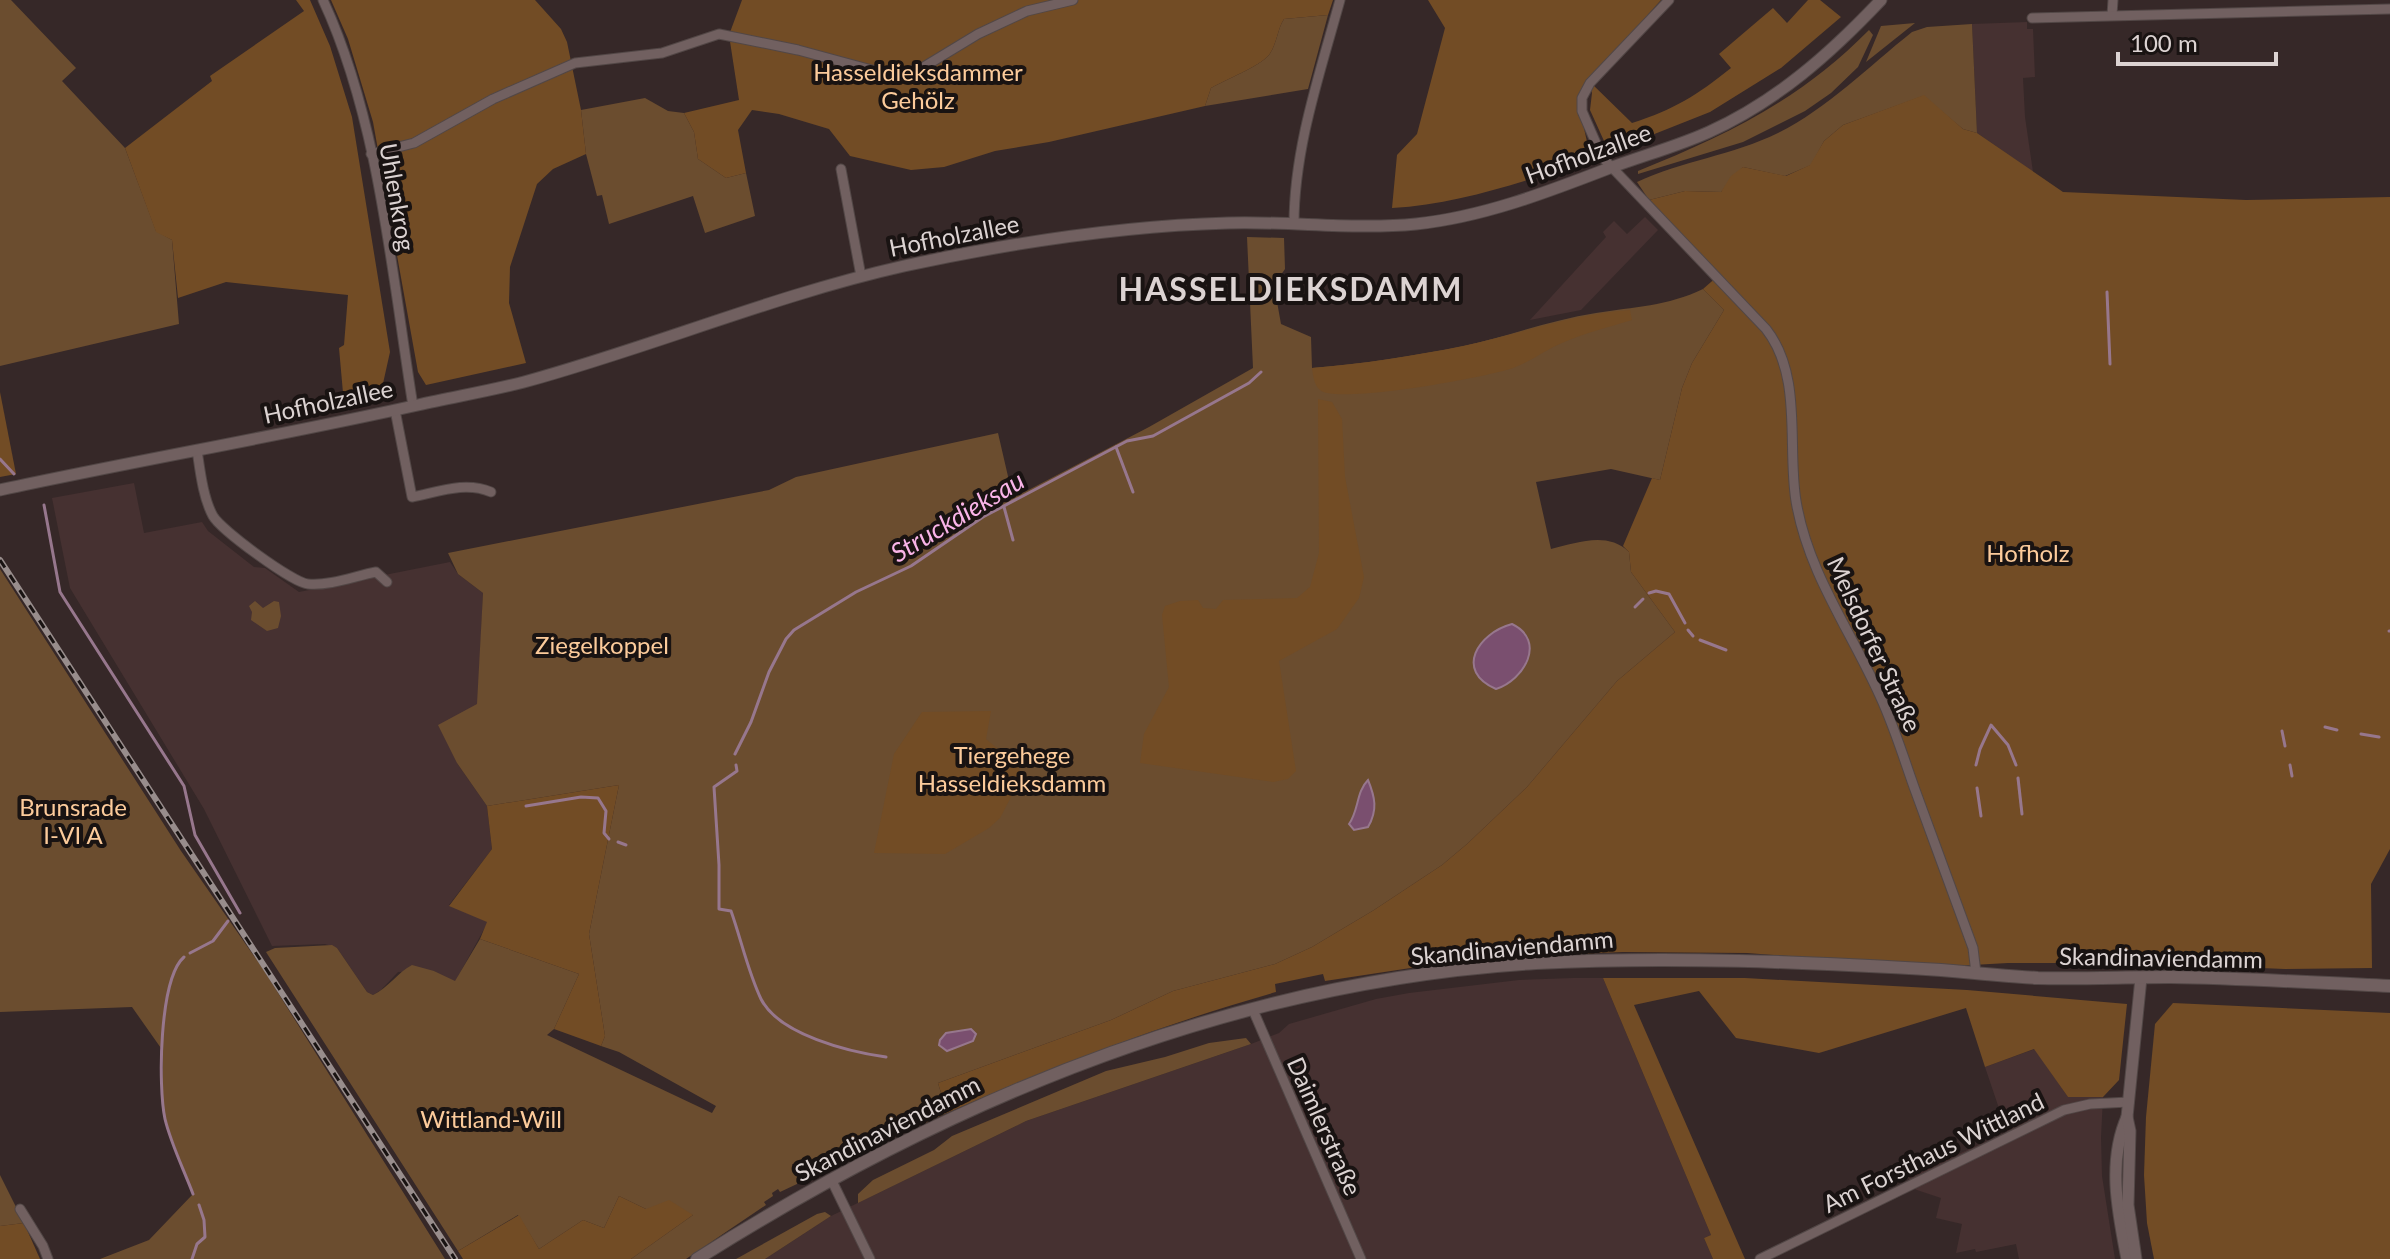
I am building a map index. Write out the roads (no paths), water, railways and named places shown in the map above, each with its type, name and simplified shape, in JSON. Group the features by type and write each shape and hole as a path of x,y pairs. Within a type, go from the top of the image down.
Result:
{"main road":[{"name":"Skandinaviendamm","path":"697,1259 831,1179 905,1140 1015,1089 1083,1062 1253,1010 1294,998 1375,982 1531,964 1680,960 2041,978 2390,986"}],"street":[{"name":"Uhlenkrog","path":"323,0 358,91 413,406"},
{"path":"371,154 414,143 493,99 575,63 662,53 719,34 798,50 883,73 899,74 922,68 978,34 1027,11 1073,0"},
{"path":"1294,224 1300,153 1340,0"},
{"name":"Melsdorfer Straße","path":"1669,0 1590,83 1582,98 1582,111 1596,150 1766,329 1783,359 1788,378 1795,496 1806,541 1826,594 1880,694 1905,755 1973,948 1976,973"},
{"name":"Hofholzallee","path":"0,490 395,410 557,372 861,276 945,258 1111,231 1222,223 1380,226 1437,221 1489,210 1710,132 1794,82 1837,47 1881,0"},
{"path":"2112,15 2113,0"},
{"path":"2032,18 2390,9"},
{"path":"841,169 861,276"},
{"path":"395,410 412,497 466,486 491,492"},
{"path":"197,450 209,506 216,521 288,575 302,583 316,584 376,572 387,582"},
{"path":"2127,1259 2116,1175 2121,1130 2129,1102 2141,978"},
{"name":"Daimlerstraße","path":"1253,1010 1361,1259"},
{"name":"Am Forsthaus Wittland","path":"1760,1259 2064,1110 2090,1104 2129,1102"},
{"path":"2127,1117 2130,1131 2128,1205 2136,1259"},
{"path":"831,1179 870,1259"},
{"path":"20,1209 48,1259"}],"waterway":[{"path":"2107,292 2110,364"},
{"name":"Struckdieksau","path":"735,754 751,722 769,672 794,630 856,592 911,566 983,517 1127,441 1153,436 1249,383 1261,372"},
{"path":"1116,447 1133,492"},
{"path":"0,459 14,474"},
{"path":"44,505 60,592 184,786 195,835 240,913"},
{"path":"1004,507 1013,540"},
{"path":"1649,593 1669,594 1685,623"},
{"path":"1635,607 1643,599"},
{"path":"1688,630 1693,636"},
{"path":"1700,640 1726,650"},
{"path":"1976,765 1991,725 2008,745 2016,765"},
{"path":"2325,727 2337,730"},
{"path":"2282,731 2285,746"},
{"path":"2361,734 2379,737"},
{"name":"Struckdieksau","path":"736,765 737,771 714,787 719,909 731,911 761,999 770,1012 799,1032 835,1046 886,1057"},
{"path":"2290,765 2292,776"},
{"path":"2018,778 2022,814"},
{"path":"1977,788 1981,816"},
{"path":"526,806 581,797 598,798 606,811 604,833 609,839"},
{"path":"618,842 626,845"},
{"path":"190,953 213,941 228,921"},
{"path":"184,957 176,969 165,1009 161,1059 165,1119 193,1194"},
{"path":"192,1259 197,1244 205,1237 199,1205"}],"railway":[{"path":"0,560 455,1259"}],"district":[{"name":"HASSELDIEKSDAMM","path":"1291,288"}],"park label":[{"name":"Hasseldieksdammer Gehölz","path":"918,85"},
{"name":"Hofholz","path":"2028,552"},
{"name":"Ziegelkoppel","path":"602,644"},
{"name":"Tiergehege Hasseldieksdamm","path":"1012,768"},
{"name":"Brunsrade I-VI A","path":"73,820"},
{"name":"Wittland-Will","path":"491,1118"}]}
